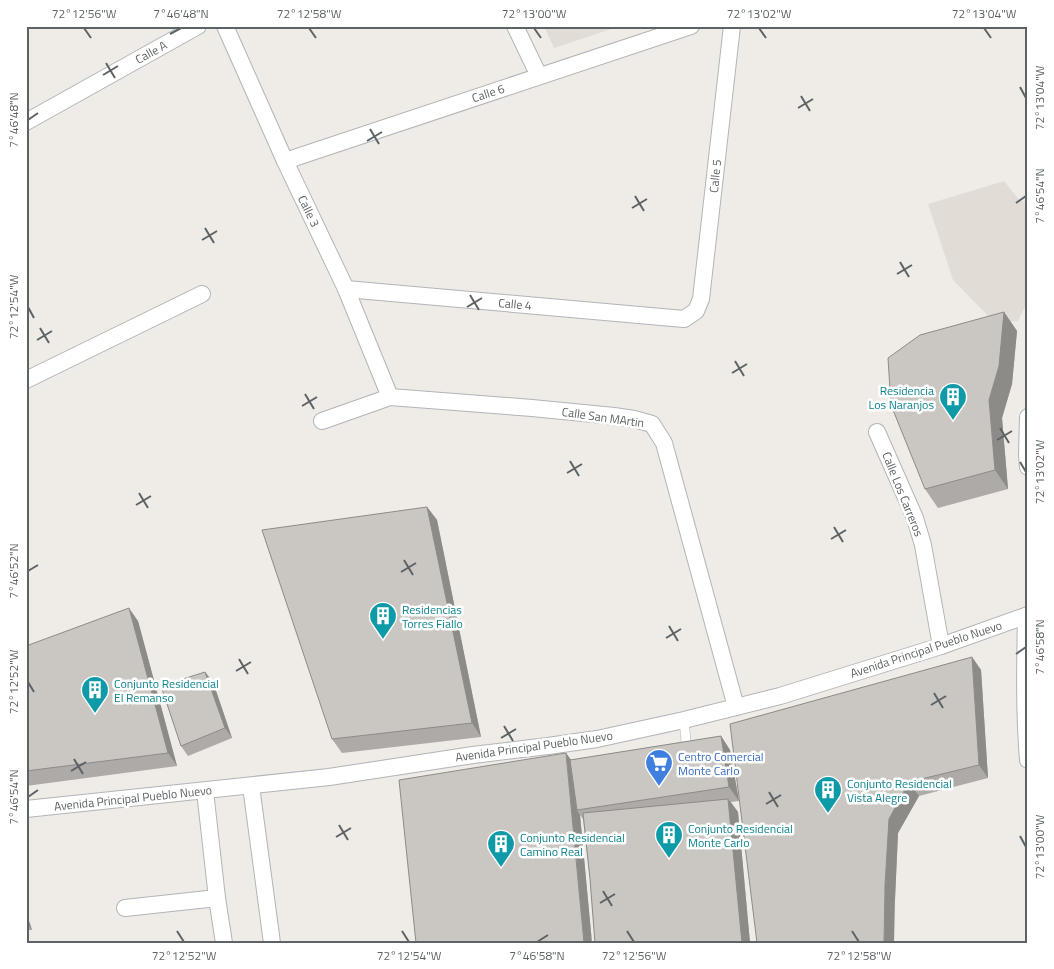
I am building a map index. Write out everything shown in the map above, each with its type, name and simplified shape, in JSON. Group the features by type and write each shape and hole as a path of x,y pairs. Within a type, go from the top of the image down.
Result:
{"street":[{"name":"Calle A","path":"26,122 198,26"},
{"name":"Calle 3","path":"225,26 284,162 346,289 390,397"},
{"path":"515,26 539,76"},
{"name":"Calle 6","path":"284,162 691,26"},
{"name":"Calle 5","path":"684,319 696,310 701,299 732,26"},
{"name":"Calle 4","path":"346,289 684,319"},
{"path":"26,380 202,294"},
{"name":"Calle San MArtin","path":"322,421 390,397 605,416 634,419 652,424 664,443 736,707"},
{"path":"1028,417 1028,467"},
{"name":"Calle Los Carreros","path":"877,432 916,518 923,545 941,646"},
{"path":"1027,615 1025,663 1028,760"},
{"name":"Avenida Principal Pueblo Nuevo","path":"26,809 452,763 473,755 548,750 684,720 780,696 941,646 1027,615"},
{"path":"469,738 473,755"},
{"path":"251,786 272,943"},
{"path":"205,791 224,943"},
{"path":"125,908 217,898"}],"lane":[{"path":"684,720 687,756"}],"shaded area":[{"path":"544,26 620,26 554,48"},
{"path":"1004,181 1020,201 1028,201 1028,301 1018,321 995,323 953,280 928,204"}],"building":[{"name":"Residencia Los Naranjos","path":"1004,312 999,366 989,400 995,470 925,489 891,405 888,358 920,335"},
{"name":"Residencias Torres Fiallo","path":"427,507 472,723 332,739 262,530"},
{"name":"Conjunto Residencial El Remanso","path":"129,608 168,753 26,771 26,646"},
{"name":"Conjunto Residencial Vista Alegre","path":"972,657 979,765 909,782 889,819 884,943 757,943 730,724"},
{"path":"205,672 225,728 181,746 161,686"},
{"name":"Centro Comercial Monte Carlo","path":"721,736 729,787 577,810 570,760"},
{"name":"Conjunto Residencial Camino Real","path":"566,753 584,943 416,943 399,780"},
{"name":"Conjunto Residencial Monte Carlo","path":"728,799 742,943 595,943 583,813"}],"place":[{"name":"Residencia Los Naranjos","path":"953,421"},
{"name":"Residencias Torres Fiallo","path":"383,640"},
{"name":"Conjunto Residencial El Remanso","path":"95,714"},
{"name":"Centro Comercial Monte Carlo","path":"659,787"},
{"name":"Conjunto Residencial Vista Alegre","path":"828,814"},
{"name":"Conjunto Residencial Monte Carlo","path":"669,859"},
{"name":"Conjunto Residencial Camino Real","path":"501,868"}]}
